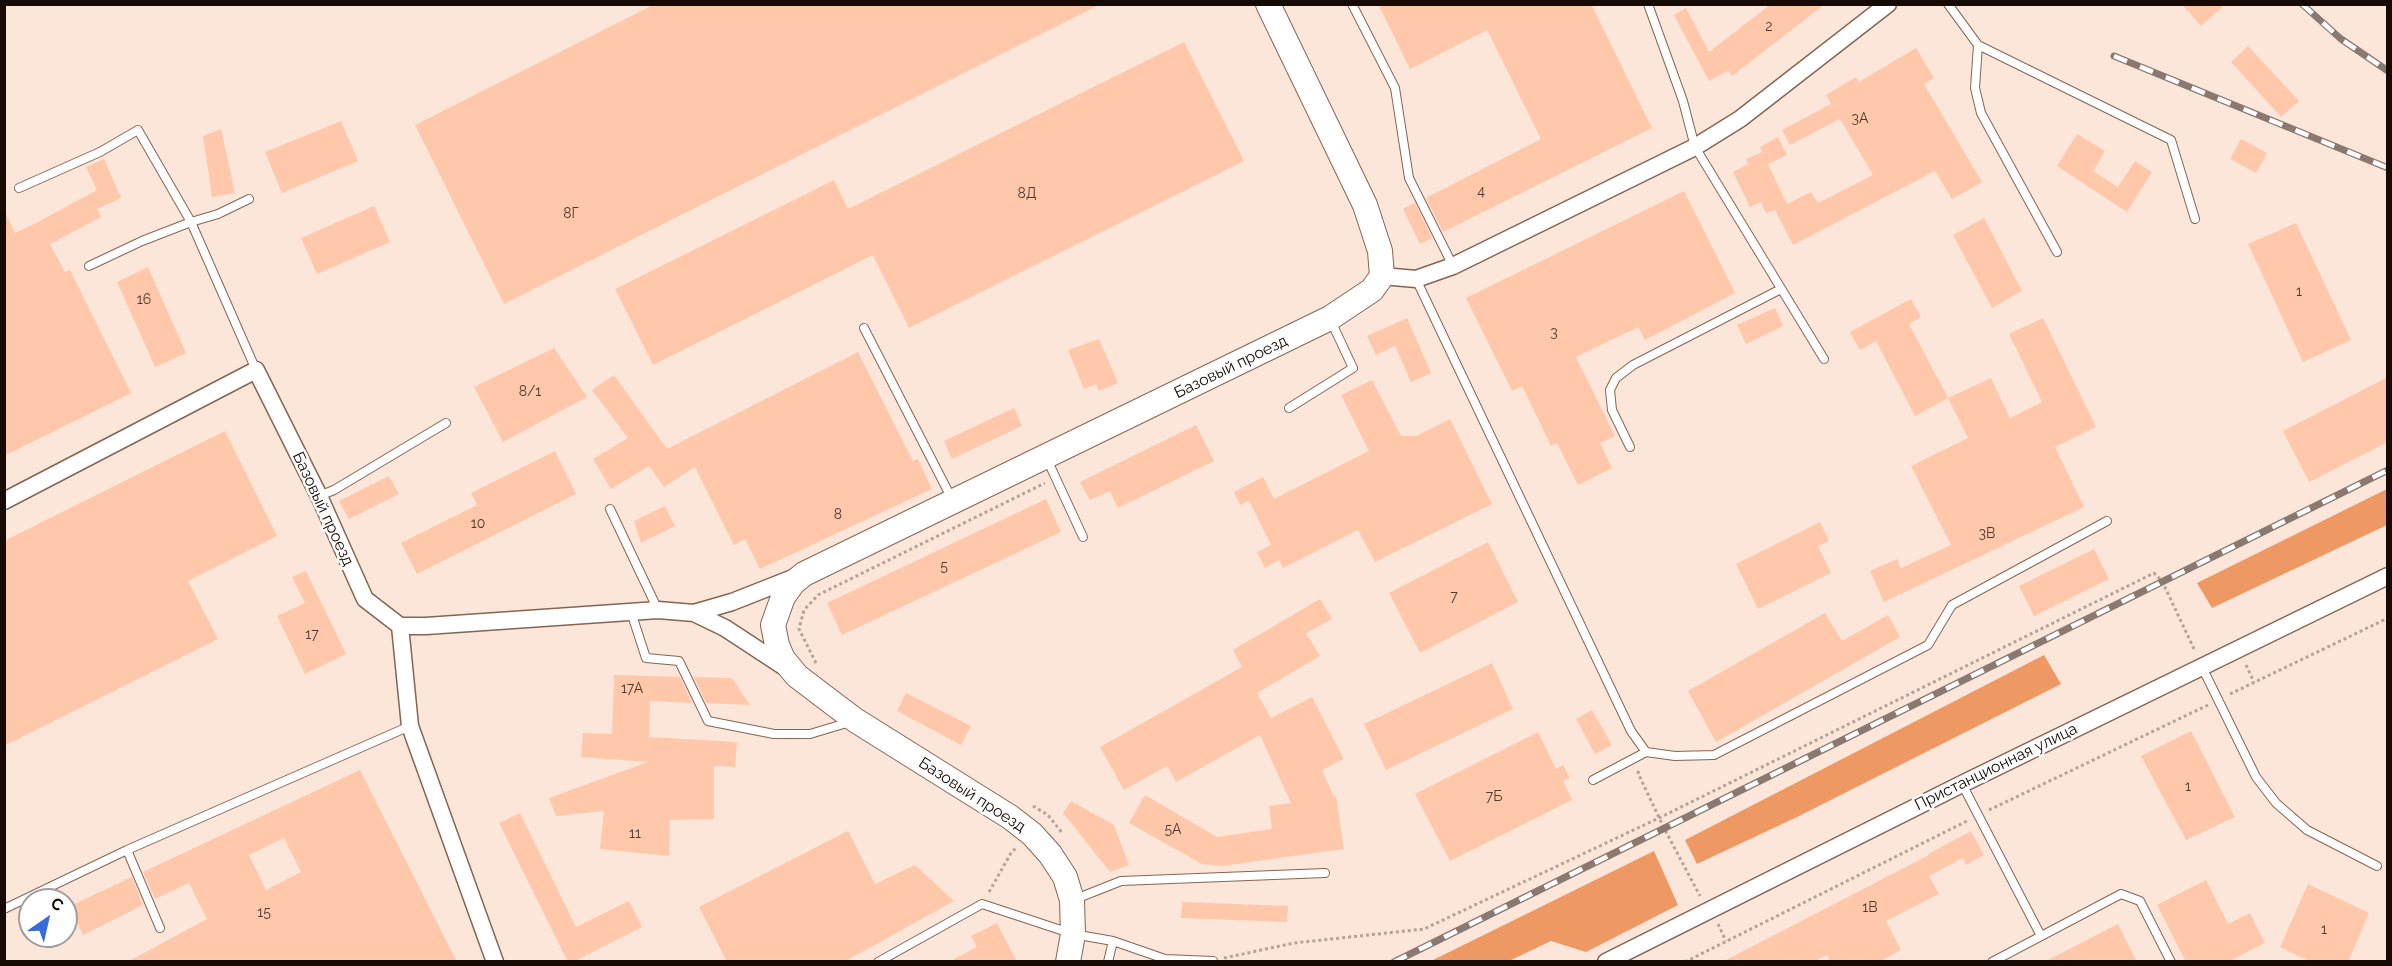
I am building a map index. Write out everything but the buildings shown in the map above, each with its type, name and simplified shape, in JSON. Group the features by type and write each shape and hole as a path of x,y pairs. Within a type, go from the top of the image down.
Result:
{"street":[{"path":"1268,4 1365,205 1380,251 1382,276 1416,279 1453,266 1695,147 1740,119 1888,4"},
{"name":"Базовый проезд","path":"256,370 319,496 364,599 400,626 658,610 694,613 732,602 804,574 954,503 1051,467 1330,318 1372,290 1382,276"},
{"path":"4,501 256,370"},
{"name":"Базовый проезд","path":"804,574 793,583 783,597 773,625 777,645 783,659 807,670"},
{"name":"Пристанционная улица","path":"1606,962 1962,784 2199,660 2388,576"},
{"name":"Базовый проезд","path":"694,613 749,643 807,670 855,720 1010,817 1032,834 1050,854 1065,877 1072,900 1074,934 1068,962"},
{"path":"400,626 410,726 495,962"}],"lane":[{"path":"1352,4 1395,88 1409,178 1453,266"},
{"path":"1648,4 1683,101 1695,147 1824,359"},
{"path":"1948,4 1978,45 2171,140 2195,219"},
{"path":"1978,45 1975,87 1981,113 2057,252"},
{"path":"19,188 100,152 138,130 191,222 256,370"},
{"path":"89,266 142,241 218,214 249,199"},
{"path":"1416,279 1631,731 1646,752"},
{"path":"1630,447 1612,410 1610,390 1616,378 1633,365 1781,289"},
{"path":"1289,408 1353,368 1330,318"},
{"path":"864,328 954,503"},
{"path":"319,496 334,490 446,423"},
{"path":"1051,467 1083,537"},
{"path":"610,509 658,610"},
{"path":"1593,780 1646,752 1675,756 1714,755 1928,645 1952,605 2107,521"},
{"path":"631,612 646,658 679,661 708,721 774,734 810,734 855,720"},
{"path":"2199,660 2256,777 2276,803 2307,830 2377,866"},
{"path":"4,909 127,850 410,726"},
{"path":"1962,784 2041,936"},
{"path":"127,850 160,928"},
{"path":"1072,900 1121,881 1325,873"},
{"path":"1992,962 2121,894 2140,901 2171,962"},
{"path":"878,962 982,904 1074,934 1113,941 1165,959 1213,961"},
{"path":"1108,962 1113,941"}],"path":[{"path":"807,670 799,629 804,610 818,595 1051,467"},
{"path":"1213,961 1294,943 1424,929 1659,818 2154,573 2162,581 2199,660"},
{"path":"1685,962 1979,816 2388,618"},
{"path":"2243,660 2254,682"},
{"path":"1646,752 1638,773 1701,898 1706,897"},
{"path":"1028,803 1047,815 1066,838"},
{"path":"982,904 1011,853 1032,834 1047,815"},
{"path":"1716,920 1726,941"}],"shaded area":[{"path":"2387,489 2387,525 2212,608 2197,583"},
{"path":"2044,655 2061,684 1797,817 1697,864 1685,840"},
{"path":"1654,851 1678,905 1586,952 1551,941 1509,961 1431,961"}],"railway":[{"path":"2302,4 2341,39 2388,71"},
{"path":"2114,56 2388,168"},
{"path":"1394,962 2388,470"}]}
